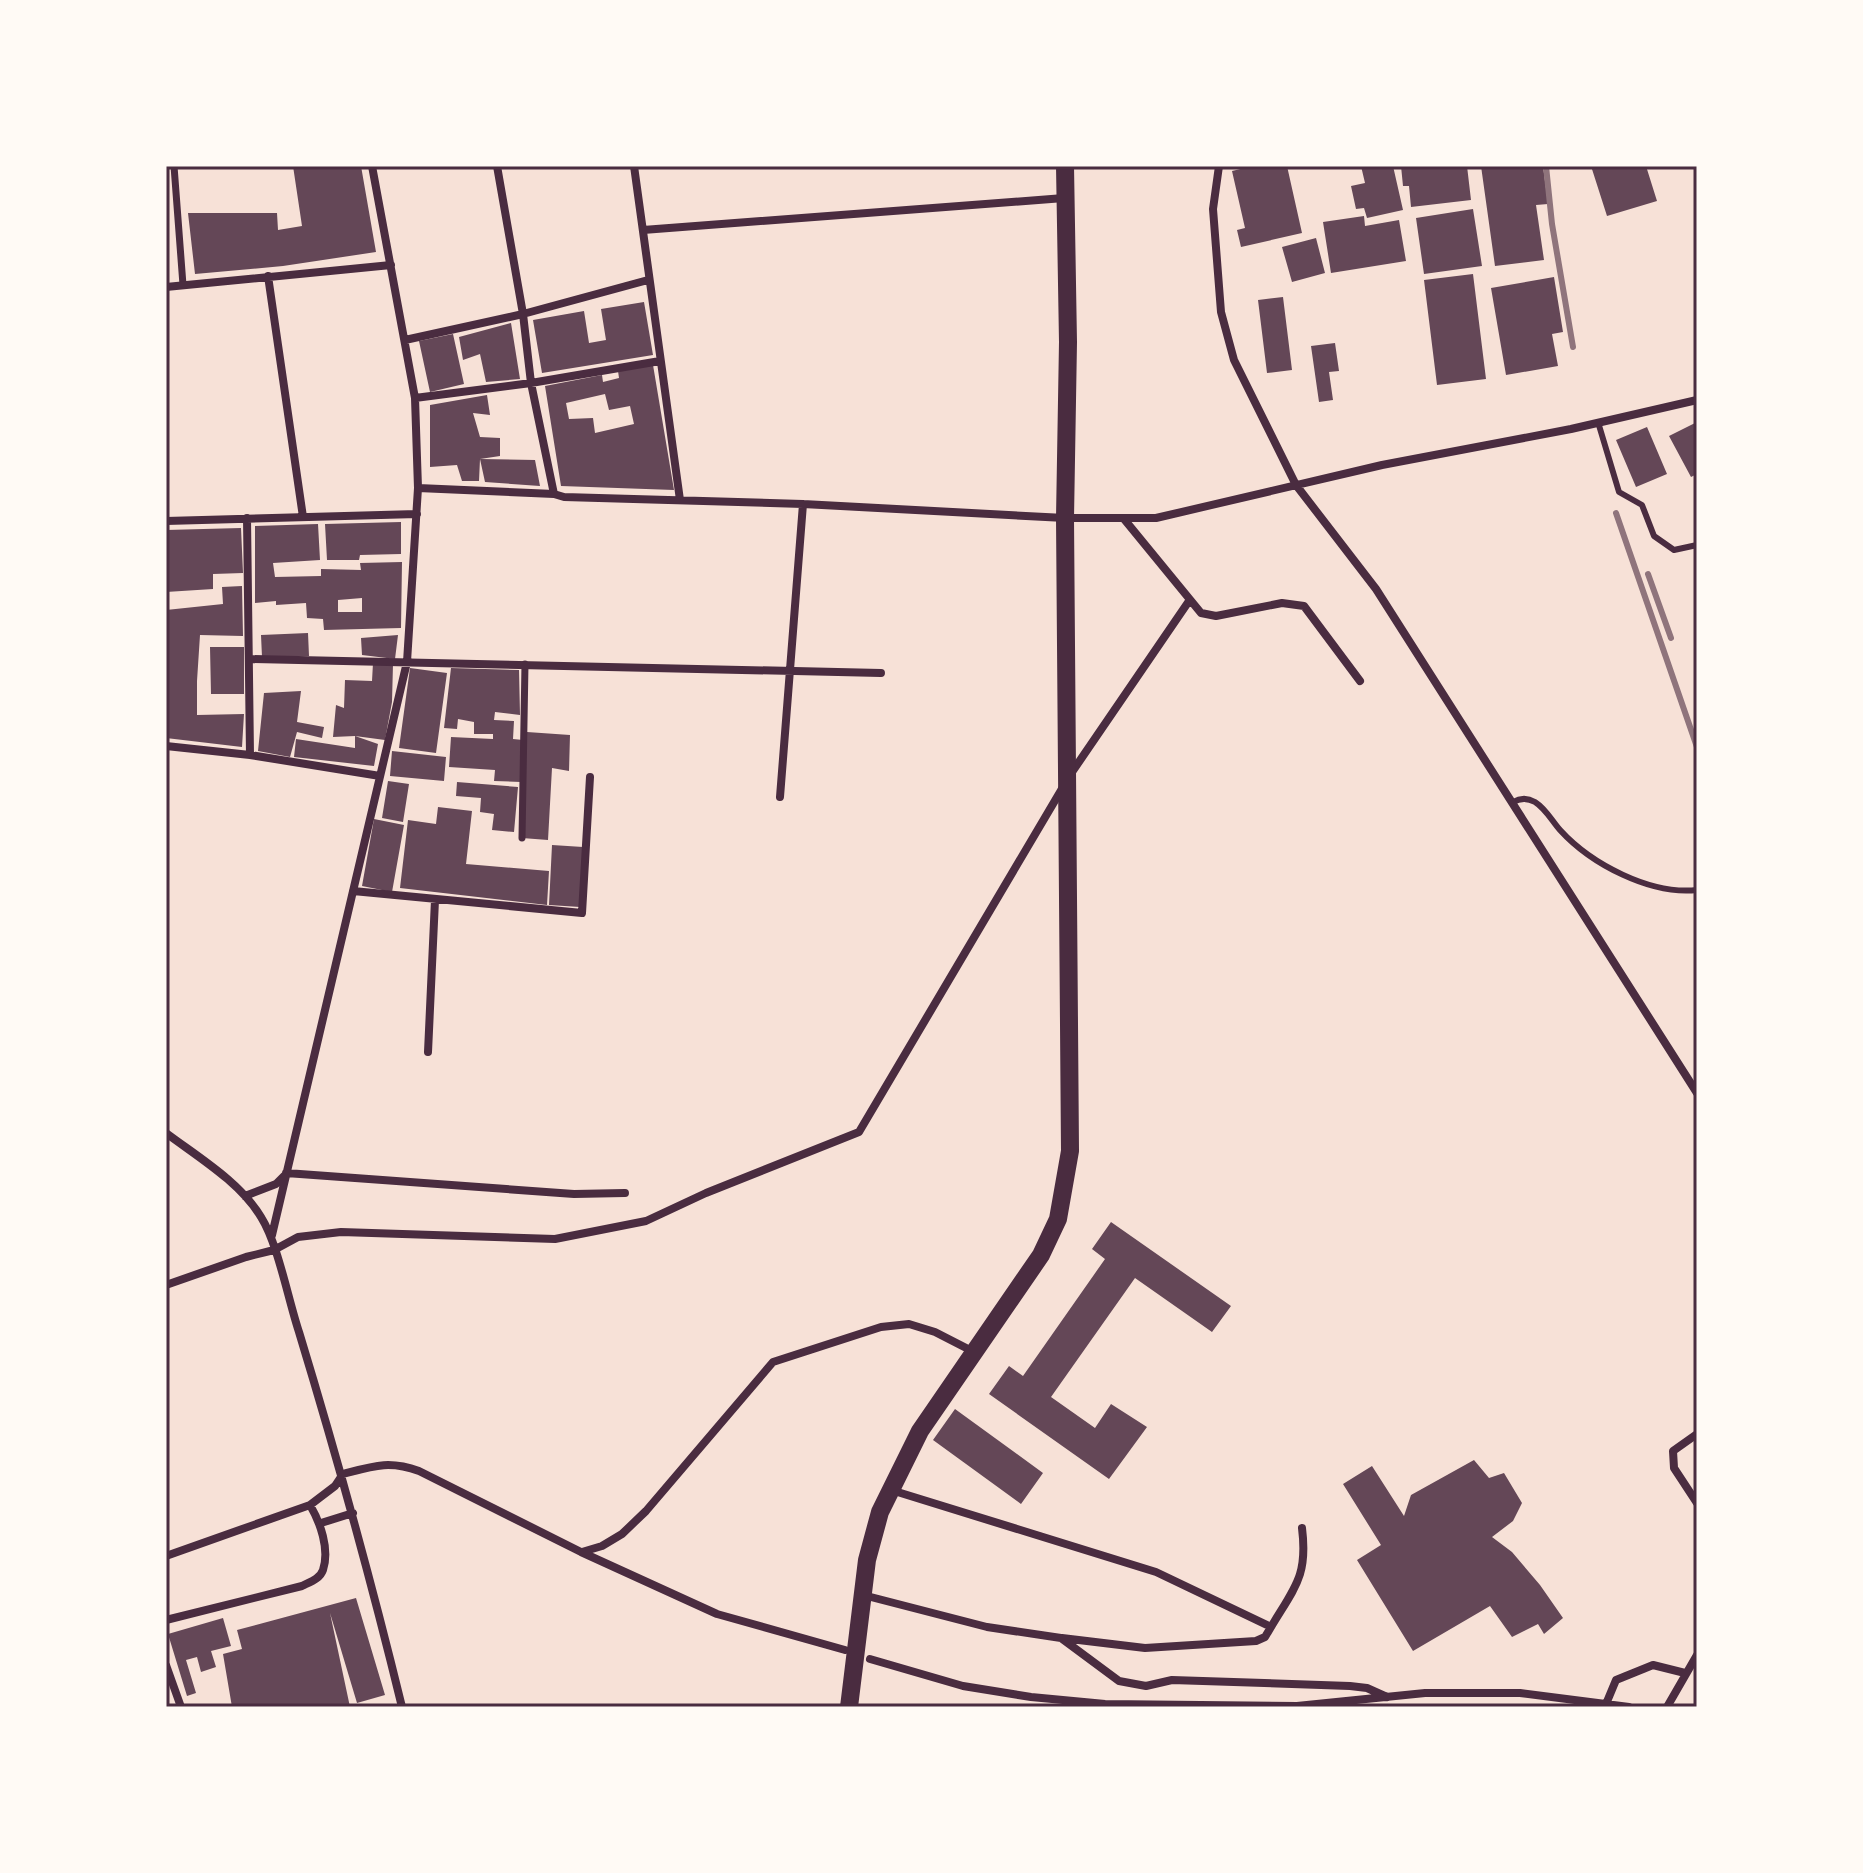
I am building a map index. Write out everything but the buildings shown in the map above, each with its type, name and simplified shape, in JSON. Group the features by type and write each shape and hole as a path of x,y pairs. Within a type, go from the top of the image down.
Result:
{"main road":[{"path":"849,1707 867,1560 880,1512 920,1431 1041,1255 1058,1219 1066,1182 1070,1151 1065,166"}],"street":[{"path":"174,166 183,285"},
{"path":"372,166 415,398 418,488 407,662 272,1235 343,1474 402,1707"},
{"path":"497,166 523,314 531,383 554,494"},
{"path":"634,166 680,500"},
{"path":"1219,166 1213,209 1221,312 1234,360 1296,485 1376,589 1697,1093"},
{"path":"643,230 1065,198"},
{"path":"166,287 391,265"},
{"path":"268,276 303,517"},
{"path":"405,340 523,314 648,280"},
{"path":"415,398 531,383 660,361"},
{"path":"418,488 1065,518 1156,518 1382,465 1697,400"},
{"path":"780,797 803,504"},
{"path":"166,521 417,514"},
{"path":"247,518 250,755"},
{"path":"1124,519 1201,613 1216,616 1282,603 1304,606 1360,681"},
{"path":"166,1285 274,1250 298,1237 341,1232 555,1239 646,1221 706,1193 859,1132 1066,781 1189,601"},
{"path":"249,659 881,673"},
{"path":"522,838 525,664"},
{"path":"166,746 250,755 380,776"},
{"path":"353,891 582,913 590,777"},
{"path":"428,1052 435,900"},
{"path":"166,1133 245,1196 272,1235"},
{"path":"286,1173 574,1194 625,1193"},
{"path":"245,1196 276,1184 286,1173"},
{"path":"581,1552 602,1546 622,1534 646,1511 773,1362 881,1327 909,1324 935,1332 975,1353"},
{"path":"1697,1434 1673,1451 1674,1468 1697,1503"},
{"path":"166,1556 310,1505 335,1486 343,1474 382,1464 401,1464 717,1614 845,1650"},
{"path":"890,1490 1156,1572 1271,1627"},
{"path":"166,1620 302,1586 316,1579 323,1570 324,1556 321,1523 310,1505"},
{"path":"321,1523 353,1513"},
{"path":"863,1595 987,1627 1145,1648 1256,1641 1265,1637 1298,1583 1306,1556 1302,1528"},
{"path":"1061,1638 1119,1681 1146,1686 1172,1680 1350,1686 1367,1688 1388,1697"},
{"path":"1667,1707 1697,1655"},
{"path":"870,1659 963,1686 1105,1704 1297,1706 1425,1693 1520,1693 1629,1707"},
{"path":"166,1665 181,1707"},
{"path":"1606,1704 1616,1680 1653,1665 1685,1673"}],"lane":[{"path":"1598,422 1619,492 1642,505 1654,536 1674,550 1697,545"},
{"path":"1513,802 1520,798 1533,800 1561,831 1599,864 1644,883 1697,890"}],"railway":[{"path":"1546,166 1552,224 1573,347"},
{"path":"1616,513 1697,747"},
{"path":"1648,574 1671,638"}]}
